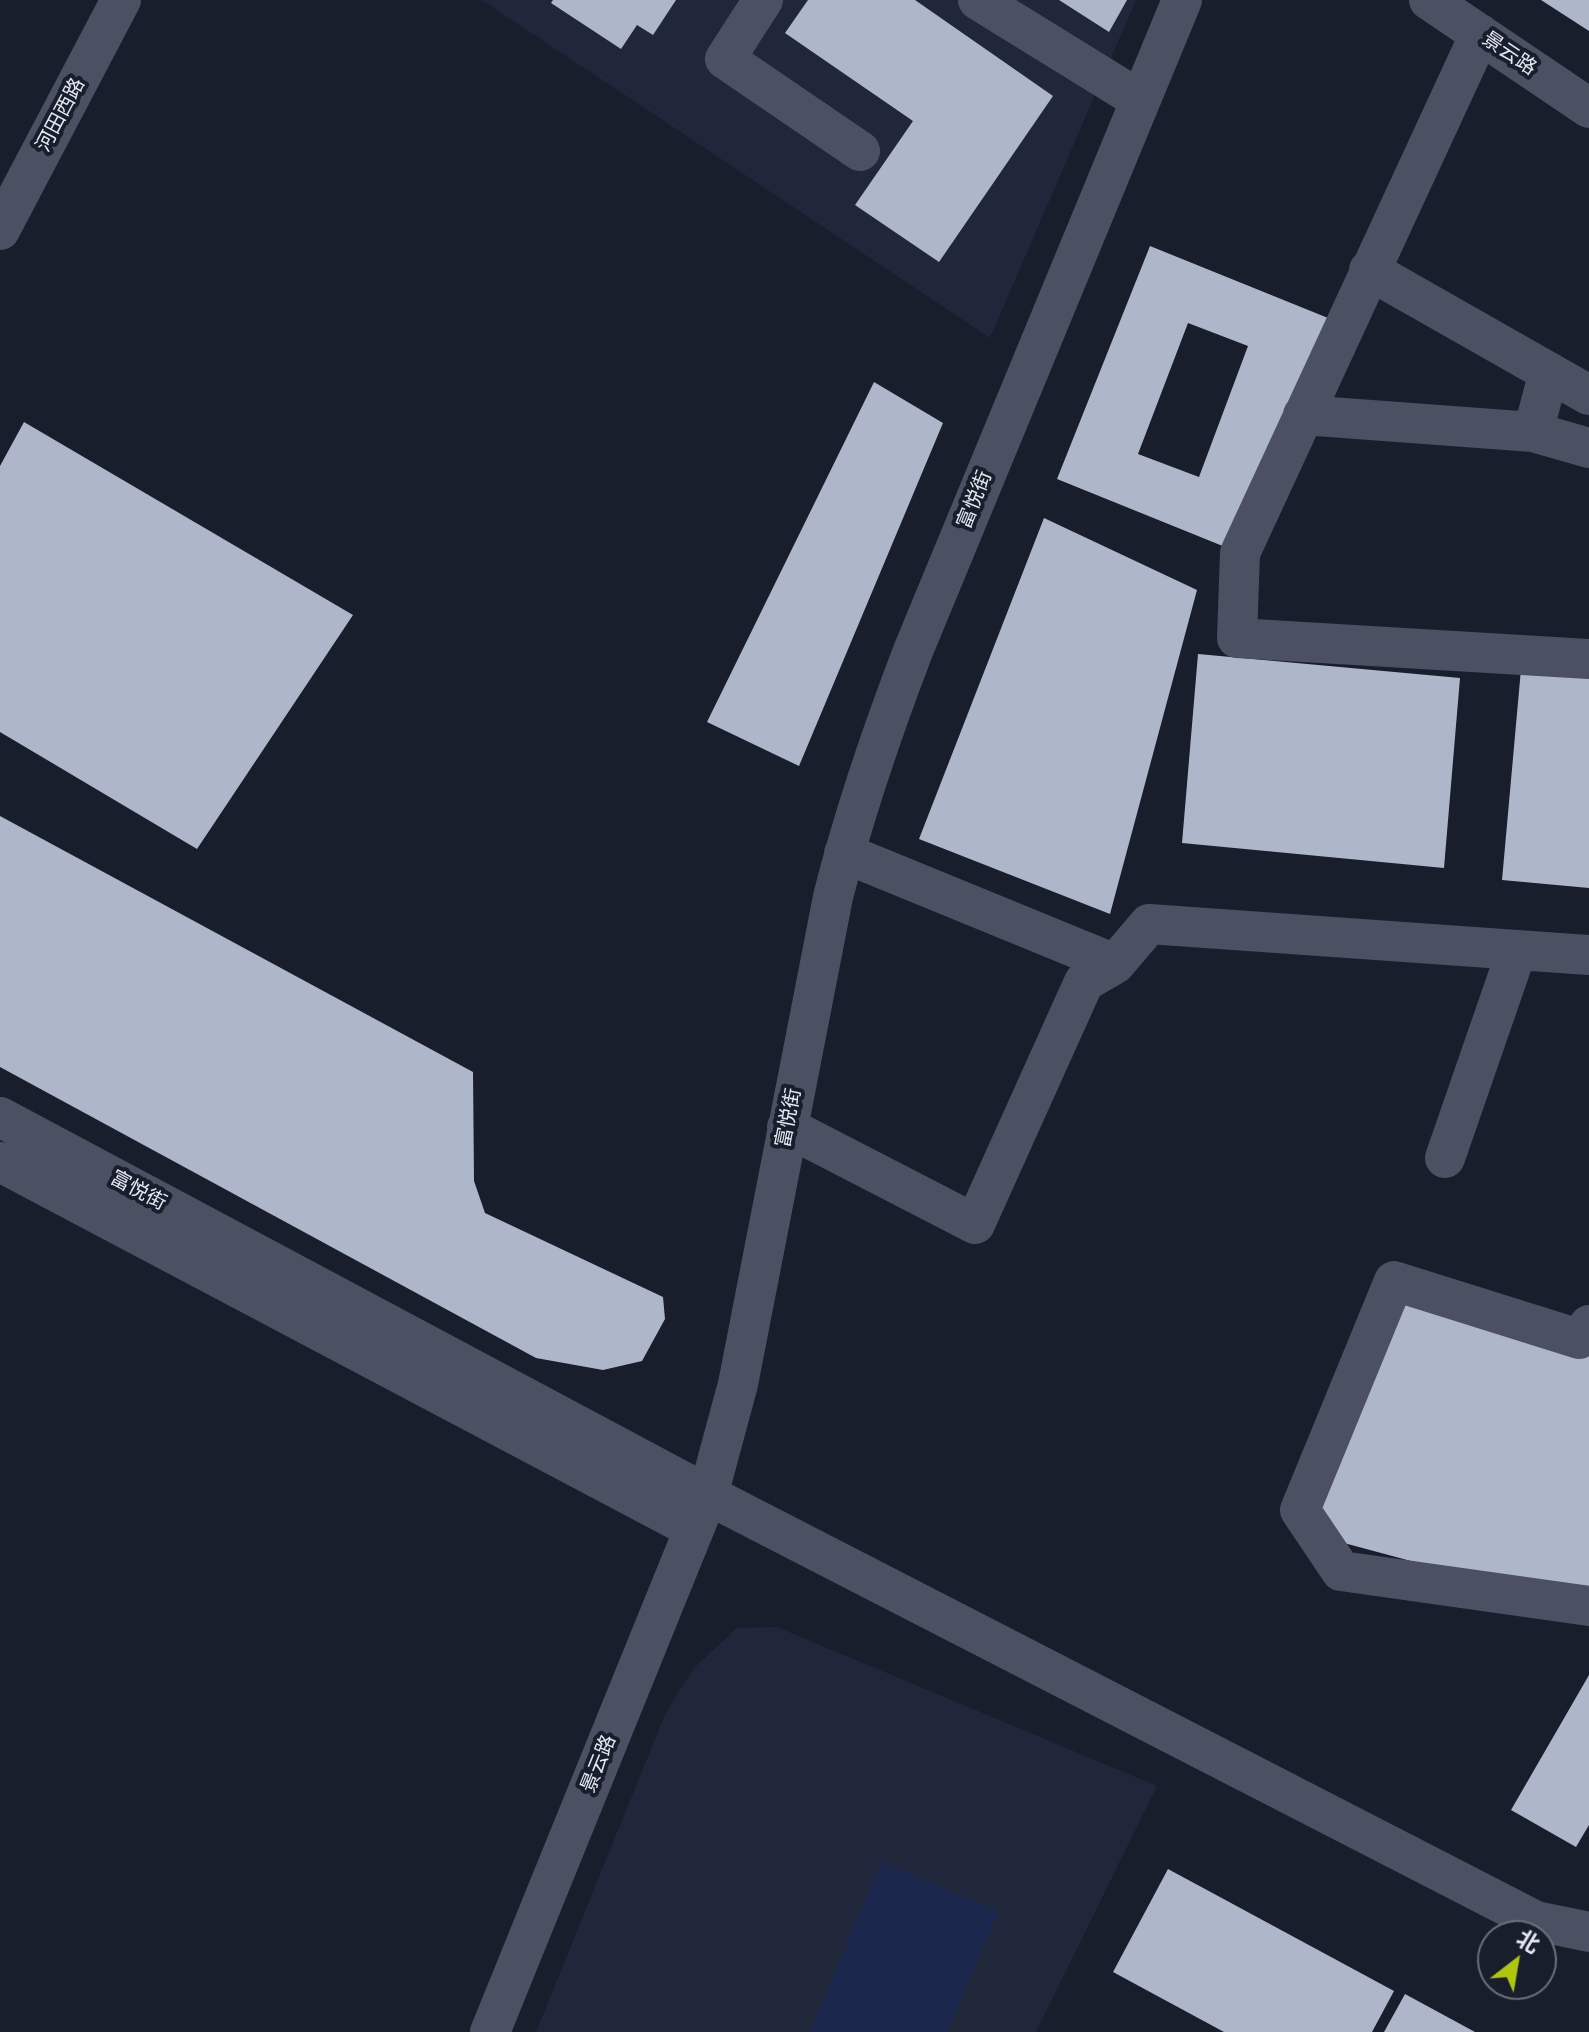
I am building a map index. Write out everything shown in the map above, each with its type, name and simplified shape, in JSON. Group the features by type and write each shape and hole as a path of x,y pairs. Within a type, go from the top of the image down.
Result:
{"street":[{"name":"河田西路","path":"0,230 121,0"},
{"path":"763,0 725,59 860,151"},
{"path":"978,0 1140,100"},
{"name":"富悦街","path":"701,1512 738,1384 844,853 876,749 913,651 1182,0"},
{"name":"景云路","path":"1429,0 1589,108"},
{"path":"1480,34 1240,553 1237,638 1589,659"},
{"path":"1369,270 1589,395"},
{"path":"1533,432 1549,372"},
{"path":"1303,415 1533,432 1589,448"},
{"path":"844,853 1115,964"},
{"path":"787,1127 975,1224 1084,982 1115,964 1149,924 1589,955"},
{"path":"1445,1158 1517,950"},
{"name":"富悦街","path":"0,1117 701,1512"},
{"name":"富悦街","path":"0,1162 701,1512"},
{"path":"1589,1325 1579,1339 1394,1281 1300,1510 1341,1571 1589,1606"},
{"path":"701,1512 1536,1921 1589,1932"},
{"name":"景云路","path":"490,2032 701,1512"}],"shaded area":[{"path":"482,0 1136,0 990,338"},
{"path":"777,1627 1157,1786 1036,2032 536,2032 666,1712 695,1667 737,1628"},
{"path":"881,1862 998,1911 947,2032 810,2032"}],"building":[{"path":"553,0 676,0 653,35 637,25 621,49 551,3"},
{"path":"808,0 915,0 1053,96 939,262 855,205 913,121 785,33"},
{"path":"1059,0 1127,0 1109,32"},
{"path":"1541,0 1589,0 1589,31"},
{"path":"1150,246 1333,320 1240,553 1057,479","holes":["1188,323 1248,346 1199,477 1138,454"]},
{"path":"874,382 943,423 799,766 707,722"},
{"path":"24,422 353,615 197,849 0,732 0,466"},
{"path":"1044,518 1197,590 1110,914 919,839"},
{"path":"1198,654 1460,678 1444,868 1182,843"},
{"path":"1521,669 1589,675 1589,888 1502,880"},
{"path":"0,816 473,1072 474,1181 485,1213 663,1297 665,1319 642,1361 603,1370 536,1358 0,1067"},
{"path":"1394,1281 1589,1342 1589,1609 1292,1529"},
{"path":"1589,1675 1589,1825 1576,1847 1511,1810"},
{"path":"1168,1869 1394,1991 1372,2032 1224,2032 1113,1972"},
{"path":"1405,1994 1475,2032 1384,2032"}]}
